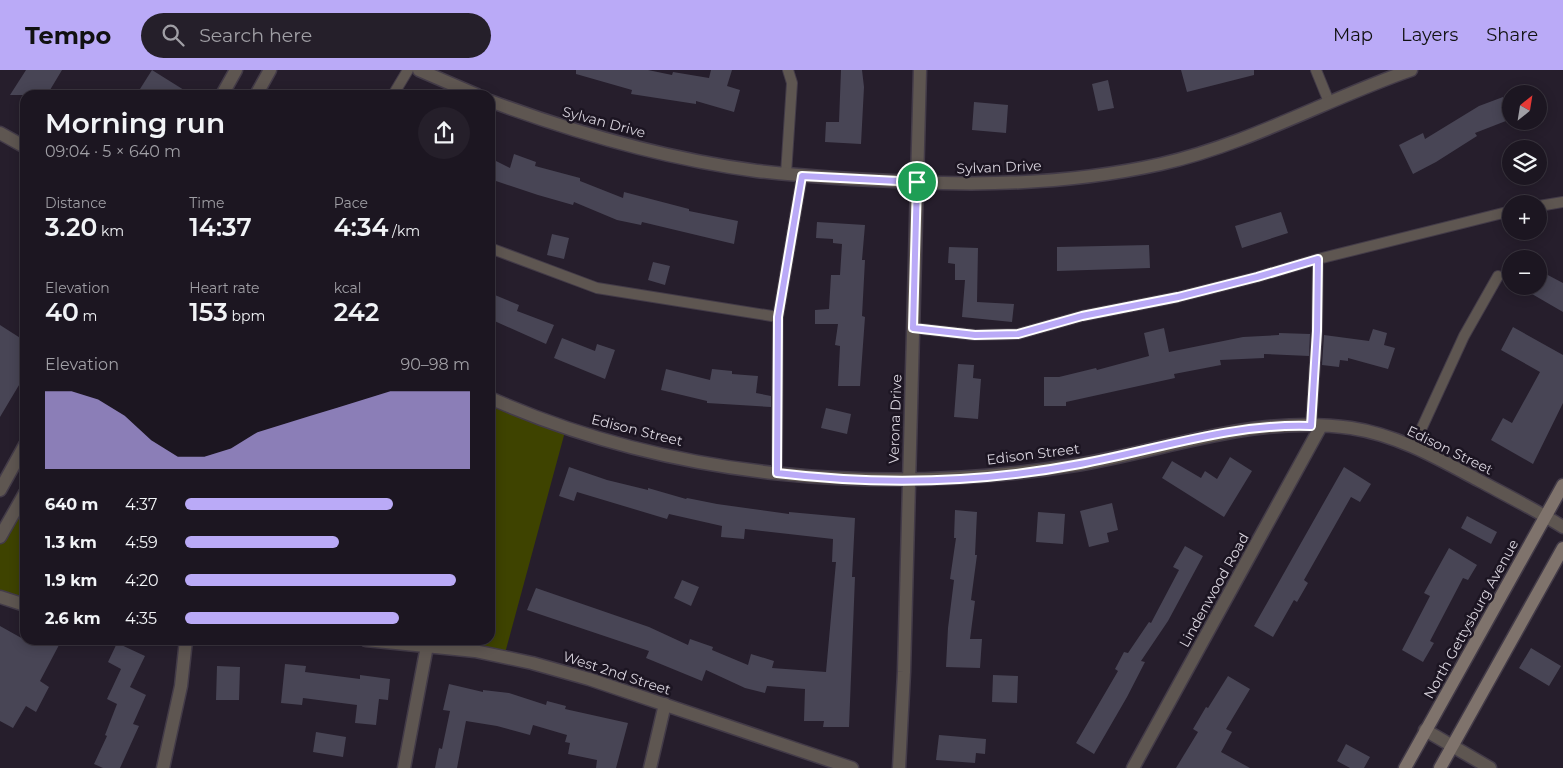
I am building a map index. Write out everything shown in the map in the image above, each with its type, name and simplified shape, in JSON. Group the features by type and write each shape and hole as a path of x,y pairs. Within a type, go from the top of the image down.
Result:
{"main road":[{"name":"North Gettysburg Avenue","path":"1405,768 1563,485"},
{"path":"1440,768 1563,548"}],"street":[{"path":"225,90 236,70"},
{"path":"259,90 270,70"},
{"path":"418,70 465,90"},
{"name":"Verona Drive","path":"899,768 904,672 920,70"},
{"name":"Sylvan Drive","path":"495,102 544,121 633,146 706,162 802,176 945,184 1026,183 1073,178 1160,164 1238,142 1274,128 1329,102 1411,70"},
{"path":"0,133 20,144"},
{"name":"Edison Street","path":"495,400 566,428 613,441 732,468 855,479 908,480 1040,470 1079,464 1204,437 1275,425 1352,428 1413,447 1546,516 1563,527"},
{"name":"Lindenwood Road","path":"1133,768 1316,426"},
{"path":"0,490 20,454"},
{"path":"0,536 20,502"},
{"path":"0,597 20,603"},
{"path":"163,768 181,686 185,645"},
{"name":"West 2nd Street","path":"417,645 475,651 532,663 589,679 852,768"},
{"path":"404,768 427,646"},
{"path":"650,768 665,704"},
{"path":"1425,730 1490,768"}],"lane":[{"path":"396,90 408,70"},
{"path":"786,174 792,84 788,70"},
{"path":"1316,70 1329,102"},
{"path":"777,473 778,317 802,176"},
{"path":"1547,205 1563,202"},
{"path":"913,328 975,335 1018,334 1082,316 1248,279 1318,259 1502,213"},
{"path":"495,250 597,288 778,317"},
{"path":"1316,426 1318,259"},
{"path":"1413,447 1464,336 1498,276"}],"green space":[{"path":"495,400 566,428 504,657 407,645 495,645"},
{"path":"20,502 20,603 0,597 0,537"}],"building":[{"path":"26,70 62,70 50,90 20,90 20,95 10,95"},
{"path":"152,70 184,90 142,90 140,89"},
{"path":"576,70 648,70 672,75 673,72 709,78 711,70 732,70 727,86 740,90 734,112 696,101 696,104 631,94 632,90 576,74"},
{"path":"841,70 862,70 864,87 861,144 825,142 826,122 839,122"},
{"path":"1181,70 1254,70 1254,75 1187,92"},
{"path":"1108,80 1114,108 1098,111 1092,84"},
{"path":"1502,97 1502,122 1475,133 1477,136 1413,174 1399,145 1423,133 1425,139 1479,106"},
{"path":"974,102 1008,105 1006,133 972,130"},
{"path":"514,154 536,162 535,166 580,178 580,181 623,198 624,192 689,209 689,211 738,221 734,244 642,222 641,225 617,220 574,202 573,205 495,181 495,160 510,168"},
{"path":"1281,212 1288,233 1242,248 1235,226"},
{"path":"817,222 865,225 862,260 865,260 862,316 865,317 860,386 838,386 840,346 835,345 838,324 815,324 815,310 829,309 831,275 840,275 842,244 833,243 833,239 816,238"},
{"path":"552,234 569,238 564,259 547,255"},
{"path":"1149,245 1150,268 1057,271 1057,247"},
{"path":"949,247 978,248 977,302 1014,304 1012,322 962,317 965,280 955,280 955,264 948,263"},
{"path":"653,262 670,266 665,285 648,280"},
{"path":"1547,275 1563,283 1563,312 1534,295 1547,295"},
{"path":"495,295 519,305 517,311 554,325 546,344 495,321"},
{"path":"0,325 20,338 20,383 0,417"},
{"path":"1513,327 1563,355 1563,403 1533,464 1491,440 1503,418 1512,423 1540,372 1501,350"},
{"path":"1164,328 1169,352 1243,337 1279,335 1279,333 1310,334 1309,356 1264,354 1264,358 1220,360 1221,365 1174,374 1175,378 1066,402 1066,406 1044,406 1044,377 1059,377 1096,368 1097,370 1149,356 1144,333"},
{"path":"1373,329 1387,333 1384,345 1395,348 1388,369 1348,358 1348,361 1340,360 1339,367 1322,365 1324,335 1369,341"},
{"path":"562,338 595,351 597,344 615,350 605,379 554,358"},
{"path":"958,364 974,365 973,378 981,379 978,419 954,417"},
{"path":"666,369 710,380 712,369 732,371 732,374 758,376 756,393 771,396 771,407 707,403 707,401 661,390"},
{"path":"826,408 851,414 847,434 821,428"},
{"path":"1230,457 1252,471 1224,517 1162,478 1172,461 1201,478 1205,471 1217,479"},
{"path":"569,467 607,480 648,490 648,488 686,499 789,514 789,512 855,518 852,577 855,577 849,727 823,727 824,721 804,721 805,689 767,686 765,693 745,688 706,670 702,681 646,658 649,651 527,610 536,588 649,627 688,645 690,639 713,647 712,650 748,665 751,654 774,661 772,668 826,672 836,562 832,562 833,539 745,529 744,539 721,537 722,526 669,514 667,519 577,492 574,501 559,496"},
{"path":"1344,467 1371,484 1360,502 1351,497 1304,580 1308,583 1297,602 1294,600 1273,637 1254,626"},
{"path":"1112,503 1118,530 1107,533 1109,542 1089,547 1080,511"},
{"path":"955,510 977,512 975,555 977,555 971,600 975,601 970,639 982,639 980,668 946,667 948,628 954,580 950,579 956,538 954,538"},
{"path":"1038,512 1065,514 1063,544 1036,542"},
{"path":"1467,516 1497,532 1491,544 1461,528"},
{"path":"1185,546 1203,556 1168,621 1141,661 1145,662 1094,754 1076,743 1118,671 1115,669 1124,652 1128,653 1149,622 1151,623 1179,570 1173,567"},
{"path":"1449,548 1477,565 1468,580 1463,578 1430,641 1434,643 1423,662 1402,650 1430,596 1424,593"},
{"path":"682,580 699,587 691,606 674,598"},
{"path":"0,626 20,637 20,645 59,645 40,681 49,687 36,712 26,706 13,728 0,721"},
{"path":"116,645 121,645 145,656 130,687 146,695 133,724 139,726 120,768 103,768 94,764 107,736 105,735 117,704 107,699 121,669 108,662"},
{"path":"1531,648 1561,666 1549,686 1519,668"},
{"path":"285,664 306,666 305,672 360,679 360,675 390,679 388,700 379,699 376,725 355,723 357,705 303,698 302,705 281,703"},
{"path":"217,666 240,667 239,700 216,700"},
{"path":"993,675 1018,676 1017,703 992,702"},
{"path":"1228,676 1250,689 1226,729 1232,732 1221,752 1250,768 1176,768 1198,732 1193,729"},
{"path":"449,684 483,692 483,690 509,693 546,705 547,701 566,706 565,709 628,723 616,768 596,768 597,760 568,754 570,743 565,742 567,735 533,725 530,735 497,726 466,721 457,768 435,768 439,748 442,749 450,711 443,710"},
{"path":"316,732 346,737 343,757 313,752"},
{"path":"939,735 986,739 985,754 976,753 975,763 936,760"},
{"path":"1346,744 1370,757 1364,768 1350,768 1337,761"}],"route":[{"path":"802,176 917,182 913,328 975,335 1018,334 1038,330 1082,316 1178,297 1318,259 1317,331 1311,426 1275,425 1204,437 1079,464 983,476 908,480 855,479 777,473 778,317 802,176"}]}
